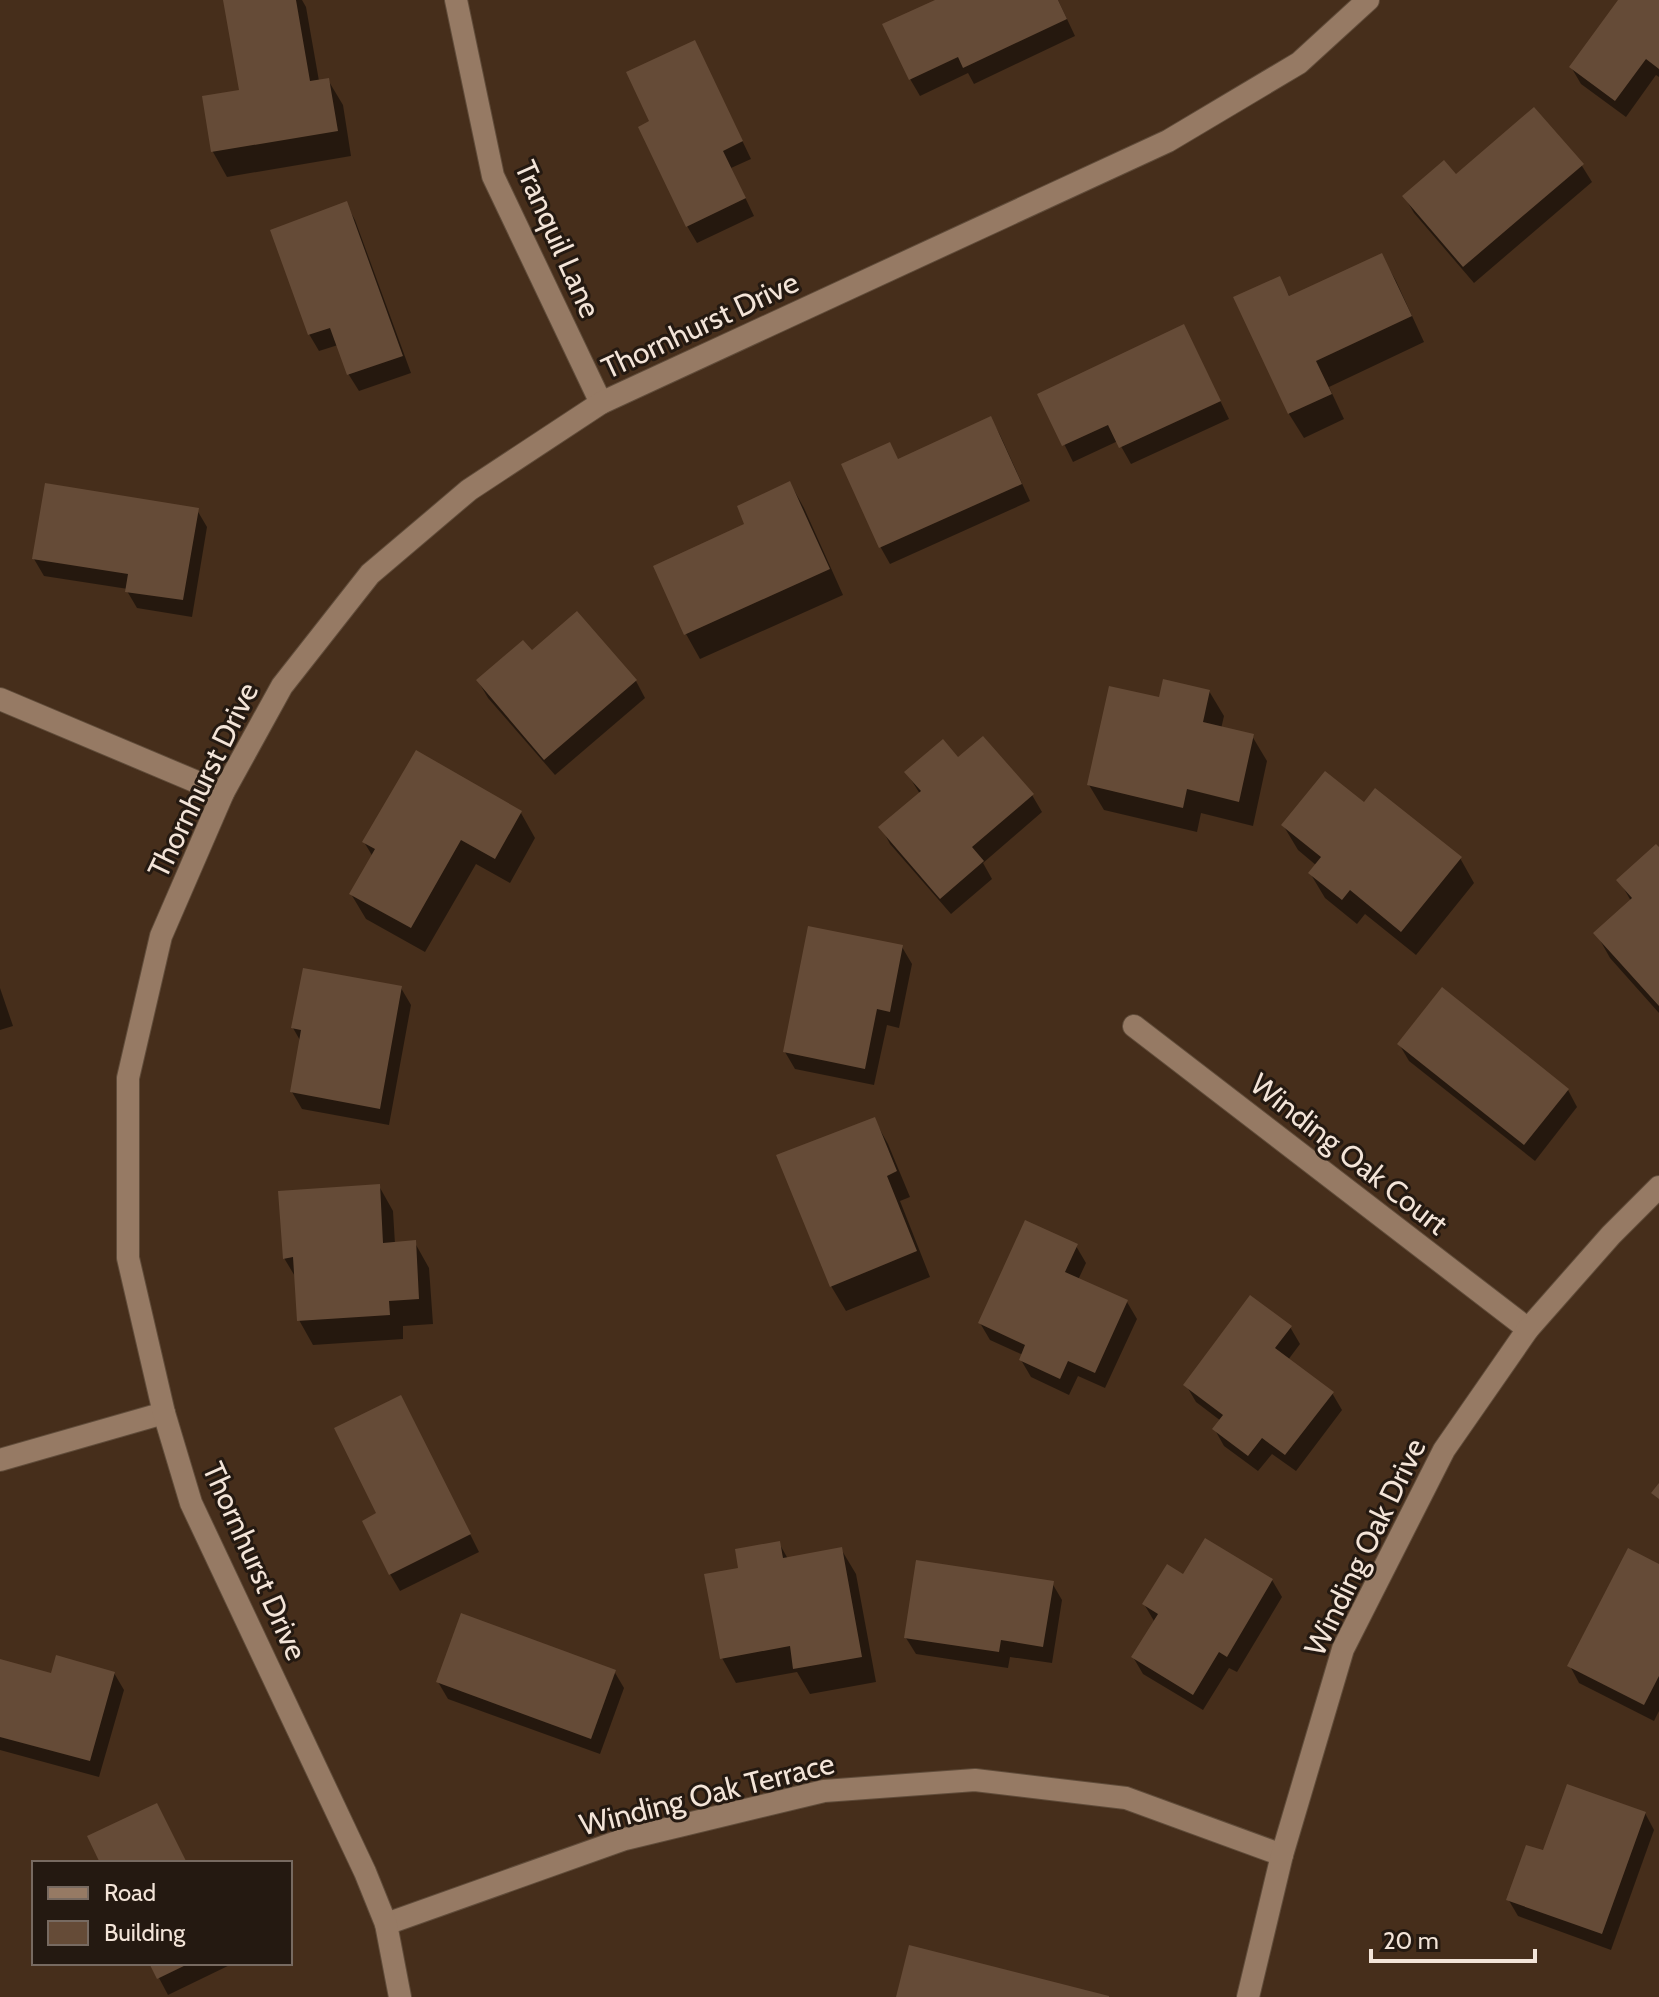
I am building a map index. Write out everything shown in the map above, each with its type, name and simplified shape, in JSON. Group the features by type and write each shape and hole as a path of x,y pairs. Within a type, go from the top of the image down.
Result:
{"street":[{"name":"Tranquil Lane","path":"456,0 493,176 601,403"},
{"name":"Thornhurst Drive","path":"400,1997 386,1924 365,1872 191,1503 164,1413 128,1258 128,1078 161,936 223,793 282,686 370,574 469,490 601,403 1168,141 1299,63 1368,0"},
{"path":"0,699 223,793"},
{"name":"Winding Oak Court","path":"1134,1026 1528,1329"},
{"name":"Winding Oak Drive","path":"1248,1997 1282,1855 1343,1649 1444,1450 1528,1329 1611,1235 1659,1187"},
{"path":"0,1460 164,1413"},
{"name":"Winding Oak Terrace","path":"386,1924 625,1839 824,1791 975,1780 1126,1798 1282,1855"}],"building":[{"path":"223,0 296,0 310,81 329,78 338,131 211,152 202,96 239,90"},
{"path":"935,0 1058,0 1067,19 963,68 958,57 909,80 882,24"},
{"path":"1618,0 1659,0 1659,69 1646,59 1615,101 1569,67"},
{"path":"695,40 743,141 723,151 746,198 686,227 638,127 649,121 626,72"},
{"path":"1534,107 1584,164 1463,267 1402,196 1444,160 1456,174"},
{"path":"347,201 403,356 347,375 330,328 308,335 270,230"},
{"path":"1382,253 1412,316 1316,361 1332,394 1288,414 1233,297 1280,276 1289,296"},
{"path":"1184,324 1221,401 1119,448 1108,425 1062,446 1037,394"},
{"path":"991,416 1022,484 879,548 841,464 890,442 898,459"},
{"path":"790,481 830,569 684,635 653,566 744,524 737,506"},
{"path":"45,483 199,508 183,600 125,592 128,574 32,559"},
{"path":"577,611 637,680 544,760 476,680 523,640 532,650"},
{"path":"1163,679 1210,690 1203,722 1254,734 1239,802 1187,789 1183,808 1087,785 1109,686 1159,697"},
{"path":"983,736 1034,794 972,847 984,861 940,899 878,827 921,791 904,772 943,739 958,757"},
{"path":"416,750 522,811 495,859 461,840 411,928 349,894 375,849 362,842"},
{"path":"1325,771 1364,802 1375,788 1462,857 1401,932 1350,890 1342,900 1308,873 1321,857 1281,825"},
{"path":"1656,844 1659,847 1659,1006 1593,933 1632,898 1616,880"},
{"path":"808,926 903,945 890,1012 877,1009 865,1069 783,1052"},
{"path":"303,968 402,986 380,1109 290,1092 301,1030 291,1028"},
{"path":"1442,987 1569,1089 1524,1145 1397,1044"},
{"path":"875,1117 897,1171 887,1176 917,1251 830,1287 776,1155"},
{"path":"380,1184 383,1243 416,1240 419,1299 389,1301 390,1315 297,1321 293,1257 283,1259 278,1191"},
{"path":"1025,1220 1078,1244 1065,1272 1128,1300 1095,1373 1068,1361 1060,1379 1019,1360 1025,1345 978,1323"},
{"path":"1250,1295 1292,1326 1275,1348 1334,1392 1285,1455 1262,1438 1248,1456 1212,1429 1223,1415 1183,1385"},
{"path":"401,1395 471,1534 389,1575 362,1521 376,1513 334,1428"},
{"path":"1659,1483 1659,1499 1651,1493"},
{"path":"1205,1538 1273,1579 1227,1657 1219,1652 1193,1695 1131,1657 1158,1614 1142,1604 1167,1564 1183,1574"},
{"path":"780,1541 783,1558 842,1547 862,1657 793,1669 790,1646 720,1659 704,1574 738,1568 735,1549"},
{"path":"1628,1548 1659,1564 1659,1676 1644,1705 1567,1666"},
{"path":"916,1560 1054,1581 1043,1647 1001,1640 999,1652 904,1638"},
{"path":"461,1613 616,1670 591,1739 436,1682"},
{"path":"56,1655 115,1672 90,1761 0,1737 0,1659 51,1673"},
{"path":"1567,1784 1646,1812 1602,1934 1506,1900 1526,1845 1543,1850"},
{"path":"157,1803 186,1861 99,1861 87,1836"},
{"path":"909,1945 1109,1996 1109,1997 896,1997"},
{"path":"150,1965 186,1965 157,1979"}]}
